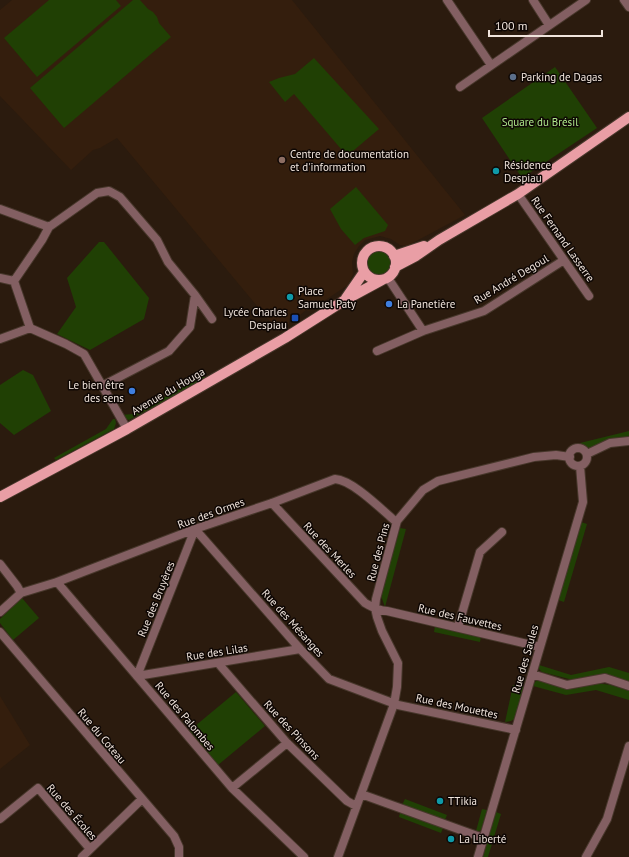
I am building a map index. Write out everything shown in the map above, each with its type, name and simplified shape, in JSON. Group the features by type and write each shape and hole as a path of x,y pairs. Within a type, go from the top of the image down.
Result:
{"main road":[{"path":"395,267 416,256 438,240 518,194 629,117"},
{"path":"394,256 438,240"},
{"path":"381,246 386,248 394,256 396,261 395,267 391,275 385,279 373,280 364,272 362,267 363,256 371,248 381,246"},
{"name":"Avenue du Houga","path":"345,300 364,272"},
{"name":"Avenue du Houga","path":"0,497 127,429 285,338 345,300 385,279"}],"street":[{"path":"447,0 491,65"},
{"path":"533,0 549,25"},
{"path":"460,87 586,0"},
{"path":"14,281 49,227 97,193 109,191 120,197 157,240 168,262 196,295 212,319"},
{"name":"Rue Fernand Lasserre","path":"518,194 589,296"},
{"path":"0,209 49,227"},
{"name":"Rue André Degoul","path":"377,351 423,331 484,311 564,260"},
{"path":"0,278 14,281"},
{"path":"385,279 423,331"},
{"path":"14,281 30,328"},
{"path":"102,386 169,352 190,327 196,295"},
{"path":"0,339 30,328 66,344 84,354 127,429"},
{"path":"587,454 610,443 629,441"},
{"path":"576,448 584,450 587,454 585,463 580,466 573,464 570,457 571,452 576,448"},
{"name":"Rue des Pins","path":"338,857 394,704 397,687 398,663 382,631 375,608 376,599 397,522 423,490 438,481 534,457 556,455 570,457"},
{"name":"Rue des Saules","path":"478,857 583,502 580,466"},
{"name":"Rue des Ormes","path":"21,593 58,582 195,529 272,503 335,479 341,479 352,485 397,522"},
{"name":"Rue des Merles","path":"272,503 365,603 375,608"},
{"name":"Rue des Mésanges","path":"195,529 300,649 330,679 394,704"},
{"name":"Rue des Bruyères","path":"136,676 195,529"},
{"path":"458,627 480,552 502,532"},
{"path":"0,564 21,593 0,612"},
{"name":"Rue des Palombes","path":"58,582 232,788 304,857"},
{"name":"Rue des Fauvettes","path":"375,608 381,611 387,611 458,627 540,647"},
{"name":"Rue du Coteau","path":"0,632 174,836 179,847 179,857"},
{"name":"Rue des Lilas","path":"136,676 300,649"},
{"name":"Rue des Pinsons","path":"218,663 287,743 347,801 356,806"},
{"path":"532,674 567,685 605,678 629,686"},
{"name":"Rue des Mouettes","path":"394,704 516,730"},
{"path":"232,788 287,743"},
{"path":"586,857 607,819 629,746"},
{"name":"Rue des Écoles","path":"0,819 38,788 90,849"},
{"path":"361,794 483,838"},
{"path":"82,857 142,799"}],"shaded area":[{"path":"12,0 292,0 465,215 407,246 400,245 391,239 380,236 365,240 354,254 352,262 353,274 348,285 309,311 306,310 300,315 298,313 289,319 289,324 278,331 117,138 100,148 93,150 71,170 0,96 0,10"},
{"path":"0,696 30,745 0,769"}],"green space":[{"path":"49,0 116,0 121,6 37,77 4,38"},
{"path":"133,0 140,0 153,12 159,23 171,37 64,128 30,88"},
{"path":"314,58 379,129 347,156 294,94 285,102 269,82 295,74"},
{"name":"Square du Brésil","path":"555,67 597,128 522,178 482,118"},
{"path":"356,187 388,225 385,231 364,238 355,245 341,229 330,209"},
{"path":"99,242 104,242 149,298 144,319 90,350 57,334 76,307 67,278"},
{"path":"379,251 388,255 392,264 388,273 379,277 370,273 366,264 370,255"},
{"path":"23,370 33,375 51,411 14,435 0,423 0,385"},
{"path":"203,376 207,378 129,420 121,415 133,414"},
{"path":"113,419 115,419 116,423 114,429 56,460 54,458 106,429"},
{"path":"629,431 629,437 612,439 590,448 583,447 580,443"},
{"path":"581,522 587,524 564,602 558,600"},
{"path":"400,528 406,529 385,607 381,596"},
{"path":"22,598 39,618 13,640 0,623 0,619"},
{"path":"435,626 481,637 480,642 434,632"},
{"path":"539,665 571,675 609,667 629,673 629,682 607,674 573,680 542,672 539,669"},
{"path":"538,680 573,689 592,684 611,685 629,691 629,700 596,690 566,695 533,686"},
{"path":"513,685 524,687 516,718 505,722"},
{"path":"236,692 265,726 218,765 189,731"},
{"path":"405,799 447,815 445,820 402,805"},
{"path":"482,809 487,810 481,830 476,831"},
{"path":"496,812 501,814 488,857 483,857"},
{"path":"400,813 443,828 441,833 399,817"}],"place":[{"name":"Parking de Dagas","path":"513,77"},
{"name":"Centre de documentation et d'information","path":"282,160"},
{"name":"Résidence Despiau","path":"496,171"},
{"name":"Place Samuel Paty","path":"290,297"},
{"name":"La Panetière","path":"389,304"},
{"name":"Lycée Charles Despiau","path":"295,318"},
{"name":"Le bien être des sens","path":"132,391"},
{"name":"TTikia","path":"440,801"},
{"name":"La Liberté","path":"451,839"}]}
